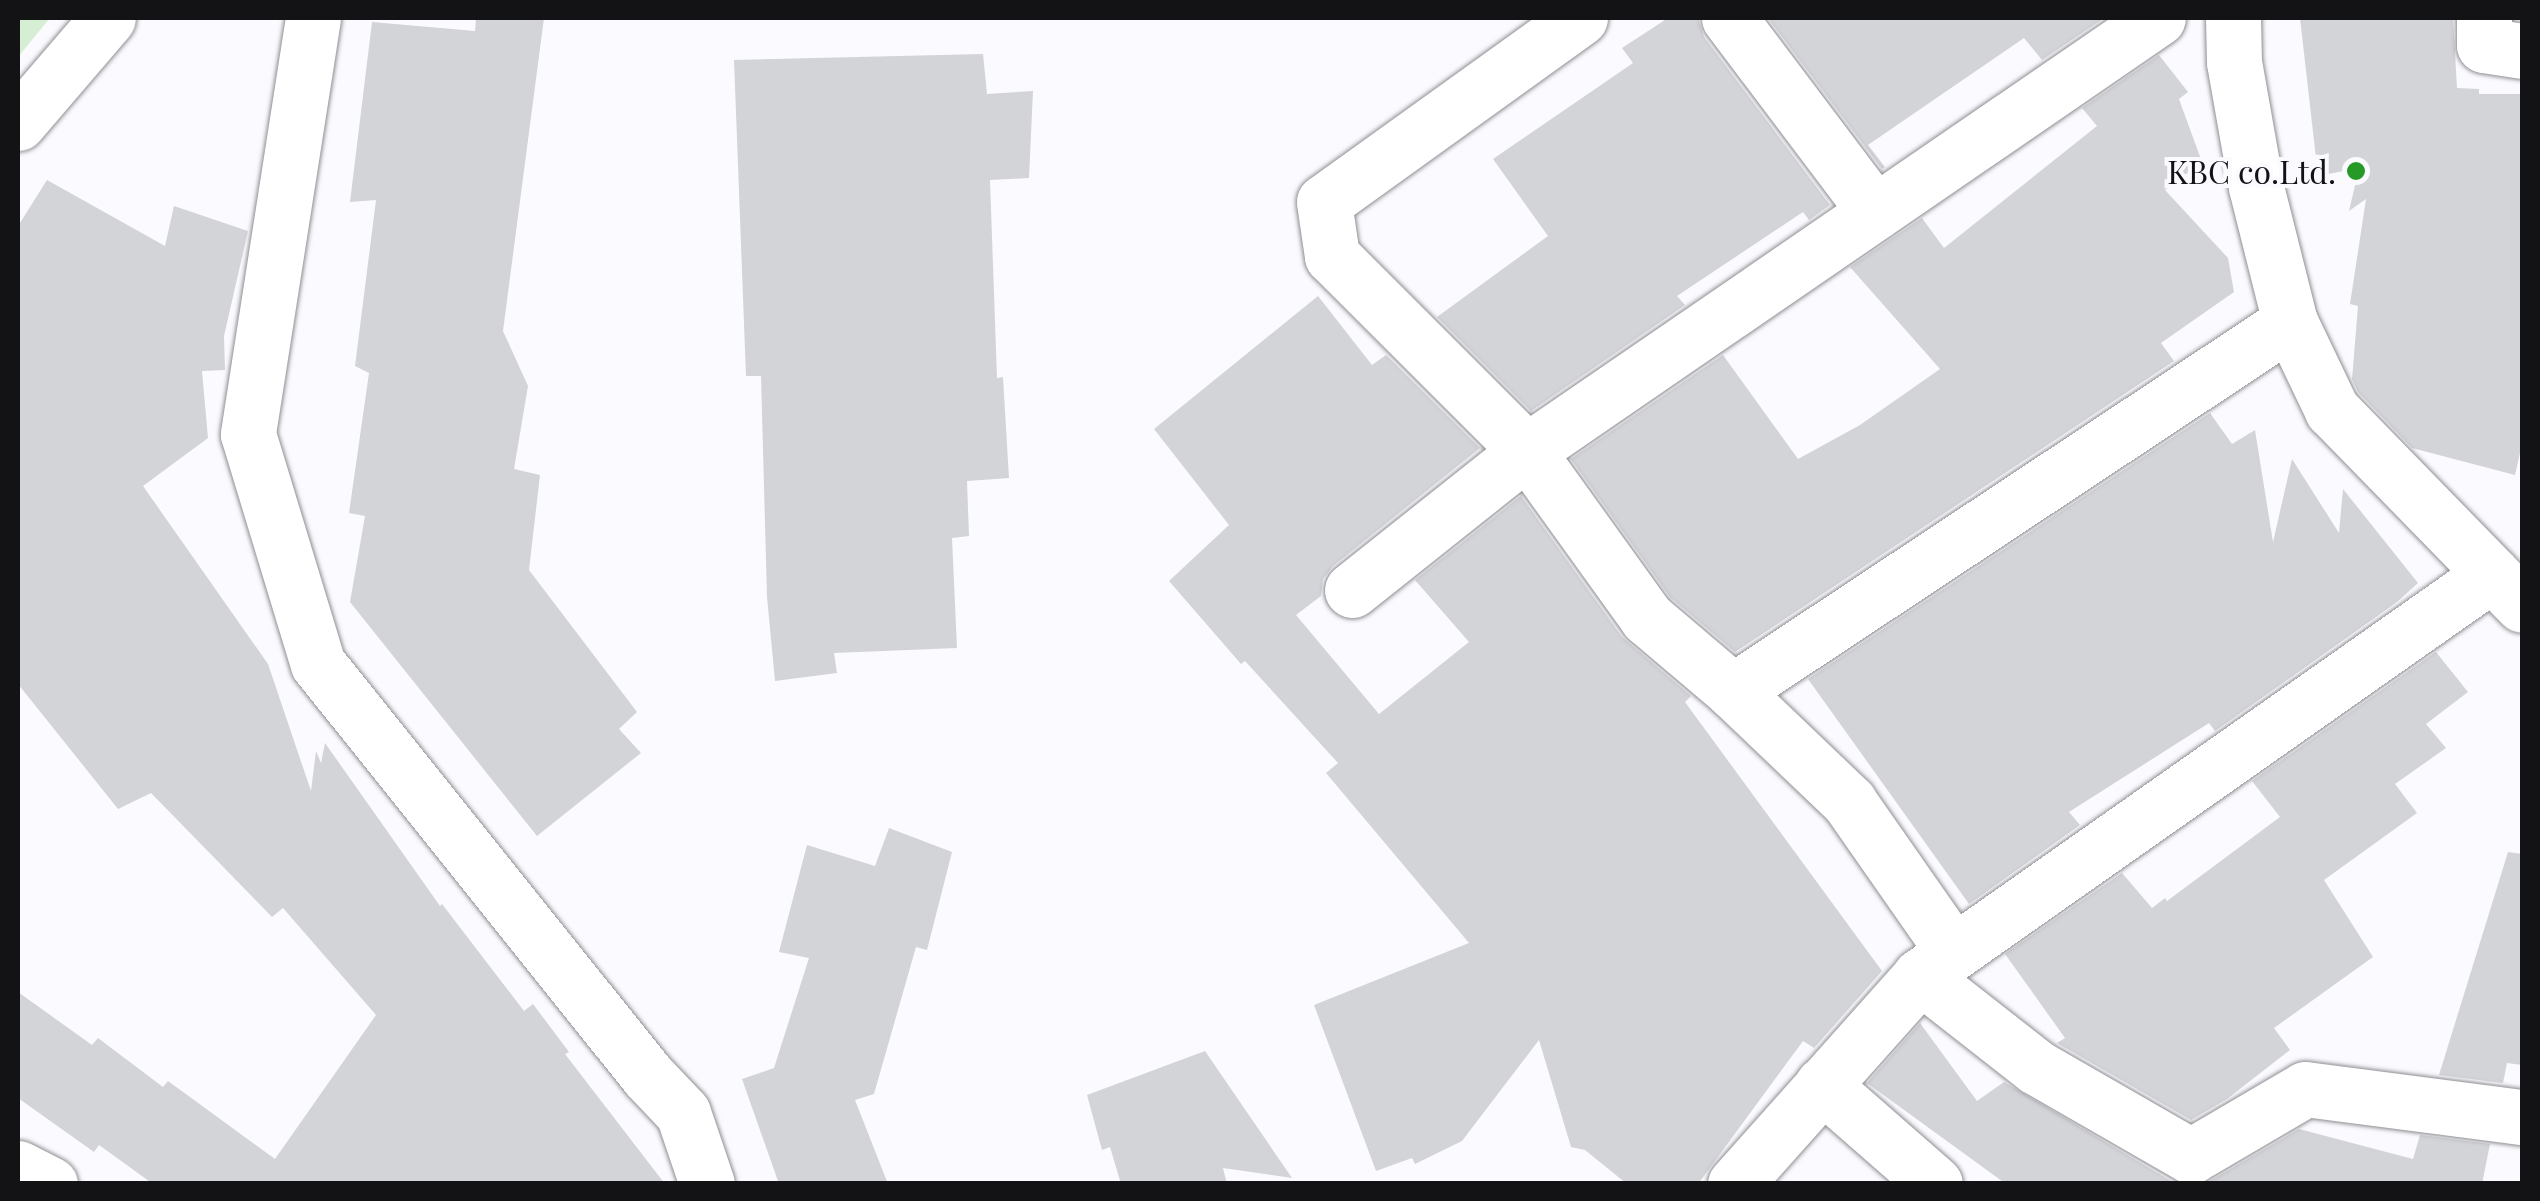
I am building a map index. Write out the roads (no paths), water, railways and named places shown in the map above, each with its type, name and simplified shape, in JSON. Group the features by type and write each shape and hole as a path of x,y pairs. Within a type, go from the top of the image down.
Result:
{"street":[{"path":"18,123 108,18"},
{"path":"314,18 248,434 318,664 682,1114 707,1184"},
{"path":"1580,18 1324,202 1332,256 1527,451 1647,618 1733,691 1849,802 1936,963 2036,1067 2190,1156 2304,1089 2522,1118"},
{"path":"1729,18 1875,212"},
{"path":"1352,590 1527,451 2158,18"},
{"path":"1734,1184 1936,963 2507,589 2332,410 2290,322 2256,187 2234,62 2233,18"},
{"path":"2484,18 2484,44 2522,51"},
{"path":"1733,691 2290,322"},
{"path":"1822,1086 1935,1184"},
{"path":"18,1168 50,1184"}],"place":[{"name":"KBC co.Ltd.","path":"2356,171"}]}
